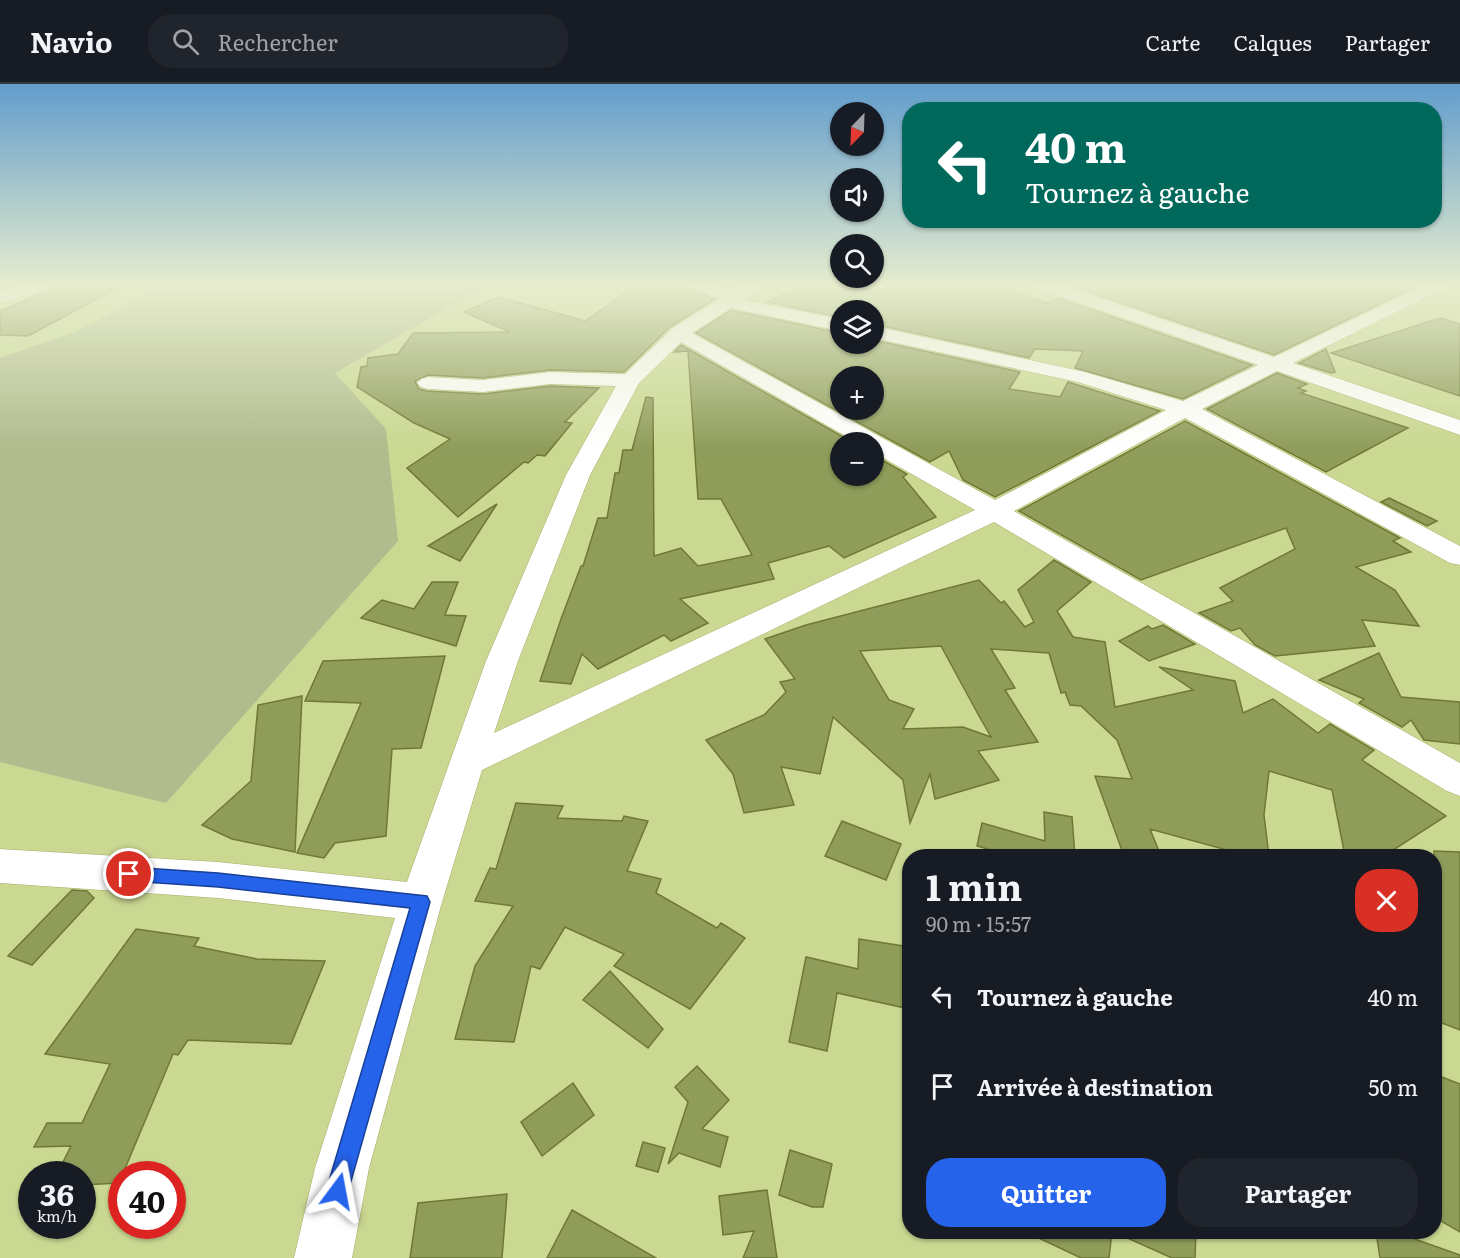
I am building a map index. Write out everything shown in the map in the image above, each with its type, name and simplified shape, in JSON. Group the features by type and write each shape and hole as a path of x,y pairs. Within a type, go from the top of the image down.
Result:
{"street":[{"path":"323,1258 342,1168 421,902 502,661 578,475 630,380 672,340"},
{"path":"691,340 995,511 1460,781"},
{"path":"909,340 1102,382 1184,409 1208,419 1460,557"},
{"path":"1206,340 1460,428"},
{"path":"468,761 995,511 1184,409 1325,340"},
{"path":"428,383 483,386 550,378 630,380"},
{"path":"0,866 218,880 421,902"}],"green space":[{"path":"53,340 392,340 335,373 386,429 398,541 166,803 0,762 0,358"}],"building":[{"path":"408,340 657,340 624,372 550,370 483,378 428,375 415,381 419,389 427,391 483,394 550,386 599,388 565,422 572,423 545,456 537,455 528,463 524,462 458,517 407,468 450,439 414,423 357,387 361,367 367,366 368,358 398,354"},
{"path":"708,340 830,340 830,354 884,354 884,342 1020,372 1009,389 1060,397 1068,382 1160,411 995,497 963,480 949,451 930,462 884,437 884,432 876,432 854,420 884,420 884,366 830,366 830,407"},
{"path":"945,340 1179,340 1252,365 1183,399 1075,368 1083,351 1035,349 1029,358"},
{"path":"1229,340 1306,340 1274,355"},
{"path":"1372,340 1460,340 1460,396 1331,353"},
{"path":"681,345 834,432 830,432 830,486 884,486 884,461 907,474 903,477 936,517 844,558 829,546 768,563 774,579 680,599 708,623 671,641 664,635 598,669 582,654 571,684 540,681 561,619 581,566 583,566 598,518 607,518 615,473 619,473 623,450 632,450 646,397 653,398 654,556 681,548 698,566 752,555 721,499 698,499 688,351 674,352"},
{"path":"1326,349 1335,372 1331,373 1299,363"},
{"path":"1277,373 1307,384 1298,388 1306,391 1301,393 1408,428 1326,472 1207,409"},
{"path":"1185,421 1400,538 1393,541 1411,552 1356,567 1395,590 1419,626 1362,620 1375,646 1275,656 1255,645 1240,628 1231,631 1199,613 1233,601 1220,588 1295,549 1286,528 1141,580 1019,511"},
{"path":"1389,498 1437,521 1427,526 1381,502"},
{"path":"497,504 460,561 428,546"},
{"path":"1054,560 1091,582 1057,611 1073,637 1105,642 1115,707 1193,690 1159,667 1235,681 1243,713 1273,699 1318,733 1330,724 1374,750 1362,760 1446,816 1395,849 1344,849 1332,790 1269,771 1264,815 1268,849 1223,849 1150,829 1158,849 1121,849 1095,776 1132,779 1117,740 1081,706 1070,705 1065,692 1061,693 1049,653 991,649 1015,688 1005,690 1038,742 978,751 999,780 935,799 930,774 910,823 903,780 833,717 820,774 781,767 794,805 744,813 733,774 706,740 764,715 786,692 780,682 795,679 765,639 806,625 979,580 1001,603 1004,601 1025,627 1034,622 1018,590","holes":["941,646 991,737 963,727 903,729 914,709 889,700 860,651"]},
{"path":"432,582 458,582 445,615 466,616 456,646 361,618 382,600 414,609"},
{"path":"1163,625 1195,644 1149,661 1119,641 1148,626 1152,629"},
{"path":"1379,653 1401,697 1460,702 1460,744 1424,740 1411,720 1402,727 1359,703 1364,699 1319,680"},
{"path":"445,656 421,748 392,749 386,836 335,843 324,858 297,853 361,703 305,701 323,661"},
{"path":"302,696 295,852 232,839 202,825 251,781 258,705"},
{"path":"516,803 563,806 557,818 622,821 624,816 648,821 627,871 661,879 656,893 717,928 721,923 745,938 690,1009 614,966 624,954 565,927 540,969 531,966 514,1042 455,1039 475,966 513,906 475,901 490,868 496,869"},
{"path":"1044,812 1072,817 1074,849 988,849 977,846 982,823 1045,841"},
{"path":"842,821 901,844 886,880 825,856"},
{"path":"1442,851 1460,852 1460,1030 1442,1023"},
{"path":"72,890 87,891 94,898 32,965 8,956"},
{"path":"136,929 199,938 194,946 257,959 325,961 291,1044 188,1040 178,1055 173,1054 128,1161 108,1161 108,1184 96,1184 96,1161 64,1161 71,1146 34,1147 47,1123 82,1123 110,1064 45,1054"},
{"path":"859,939 902,946 902,1007 837,993 827,1051 789,1042 806,957 858,969"},
{"path":"610,971 663,1029 648,1048 583,1000"},
{"path":"697,1066 729,1100 702,1129 728,1137 720,1167 679,1153 668,1164 688,1102 675,1087"},
{"path":"1442,1077 1460,1084 1460,1232 1442,1222"},
{"path":"573,1083 594,1115 542,1156 521,1122"},
{"path":"643,1142 665,1148 658,1172 636,1166"},
{"path":"790,1150 832,1164 823,1207 812,1207 779,1195"},
{"path":"767,1190 777,1258 743,1258 754,1231 723,1235 719,1196"},
{"path":"507,1194 502,1258 410,1258 418,1203"},
{"path":"572,1210 656,1258 547,1258"},
{"path":"1041,1239 1111,1239 1109,1258 1081,1258"},
{"path":"1130,1239 1196,1239 1195,1258 1172,1258"},
{"path":"1377,1239 1415,1239 1460,1255 1460,1258 1380,1258"}],"route":[{"path":"129,874 218,880 421,902 342,1168 338,1191"}]}
